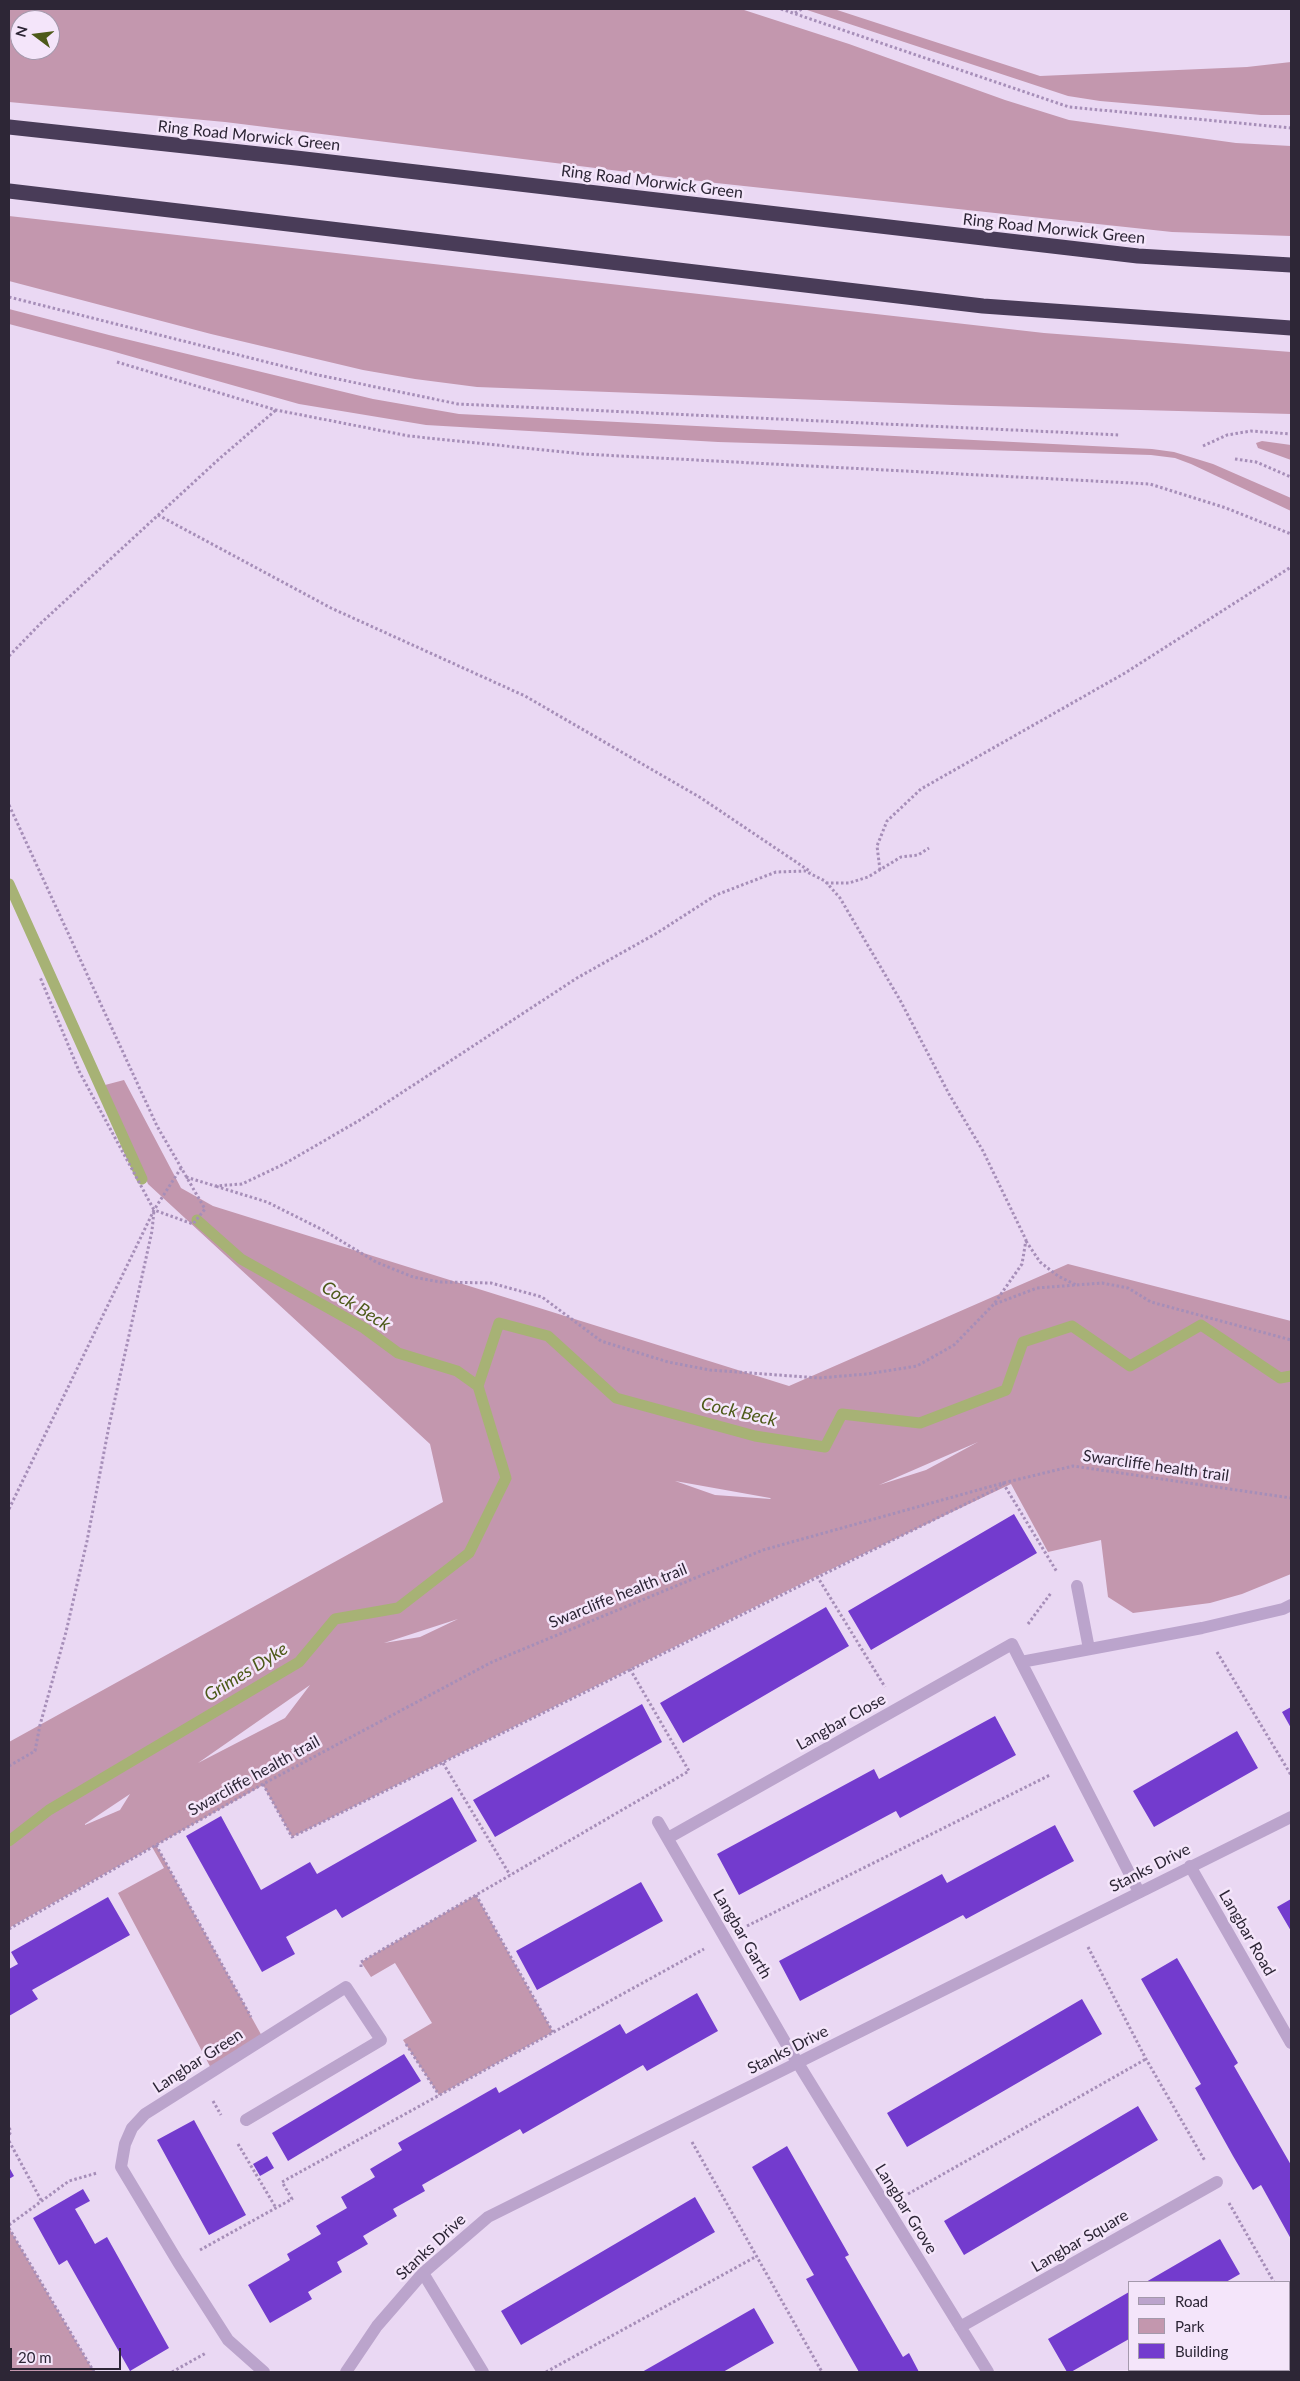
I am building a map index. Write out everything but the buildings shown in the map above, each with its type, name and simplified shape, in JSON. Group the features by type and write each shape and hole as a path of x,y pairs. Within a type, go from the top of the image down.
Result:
{"highway":[{"name":"Ring Road Morwick Green","path":"9,127 316,160 1138,256 1291,265"},
{"path":"9,191 983,306 1291,328"}],"street":[{"path":"1077,1586 1089,1649"},
{"path":"1021,1662 1202,1628 1283,1609 1291,1605"},
{"name":"Langbar Close","path":"668,1838 1012,1644"},
{"path":"1012,1644 1139,1892"},
{"name":"Stanks Drive","path":"346,2372 377,2326 423,2273 488,2217 1291,1817"},
{"name":"Langbar Garth","path":"658,1822 798,2063"},
{"name":"Langbar Road","path":"1190,1866 1291,2043"},
{"path":"246,2120 381,2040 346,1987"},
{"name":"Langbar Green","path":"121,2167 125,2144 132,2128 145,2114 346,1987"},
{"name":"Langbar Grove","path":"798,2063 988,2372"},
{"path":"121,2167 228,2340 264,2372"},
{"name":"Langbar Square","path":"960,2328 1217,2182"},
{"path":"423,2273 483,2372"}],"path":[{"path":"781,9 1069,107 1291,128"},
{"path":"794,13 802,9"},
{"path":"9,297 318,375 458,404 1120,435"},
{"path":"117,362 276,410 409,436 582,454 1150,484 1226,508 1291,534"},
{"path":"9,656 158,515 276,410"},
{"path":"1203,446 1227,436 1251,431 1291,434"},
{"path":"1235,459 1256,462 1291,477"},
{"path":"158,515 331,608 524,696 701,798 825,882 840,898 900,1000 949,1094 983,1151 1026,1240 1040,1262 1058,1276 1076,1286"},
{"path":"880,870 877,846 888,820 921,789 1125,673 1291,567"},
{"path":"9,805 157,1126 205,1209 193,1224 154,1210"},
{"path":"215,1186 242,1184 284,1164 360,1120 577,978 657,934 716,895 776,872 805,871 825,882 849,883 880,870 901,857 918,855 928,848"},
{"path":"9,1766 35,1751 87,1541 109,1426 152,1231 154,1210 78,1071 40,977"},
{"path":"9,1509 154,1210 181,1168"},
{"path":"186,1177 267,1202 323,1230 376,1262 413,1277 440,1282 490,1283 542,1297 601,1341 668,1362 710,1370 819,1378 868,1374 918,1366 954,1345 994,1304 1022,1264 1026,1240"},
{"path":"994,1304 1037,1288 1102,1283 1128,1288 1151,1302 1291,1340"},
{"name":"Swarcliffe health trail","path":"9,1928 263,1784 492,1662 763,1550 1003,1482 1073,1466 1291,1498"},
{"path":"263,1784 292,1837 998,1488 1003,1482 1060,1577"},
{"path":"817,1576 898,1709"},
{"path":"1012,1644 1056,1585"},
{"path":"1202,1628 1291,1775"},
{"path":"346,1987 360,1972 361,1962 689,1771 630,1669"},
{"path":"443,1763 510,1875"},
{"path":"178,2262 292,2199 282,2182 726,1937 1072,1763"},
{"path":"156,1845 263,2038"},
{"path":"476,1895 553,2032"},
{"path":"1076,1924 1146,2059 1273,2281"},
{"path":"886,2207 1146,2059"},
{"path":"681,2122 822,2372"},
{"path":"9,2128 11,2131 9,2135"},
{"path":"9,2141 41,2200"},
{"path":"94,2372 9,2227 41,2200 70,2180 121,2167"},
{"path":"265,2190 276,2208"},
{"path":"546,2372 757,2256"},
{"path":"172,2372 228,2340"}],"green space":[{"path":"9,9 741,9 849,44 1005,100 1069,120 1236,143 1291,146 1291,236 1172,232 716,183 225,122 9,102"},
{"path":"804,9 834,9 1040,76 1247,67 1291,62 1291,115 1261,115 1100,101 1068,96"},
{"path":"9,216 1044,333 1291,352 1291,414 953,405 477,387 415,379 363,370 211,334 9,281"},
{"path":"9,309 373,399 459,414 1152,449 1174,452 1213,464 1291,498 1291,511 1191,464 1175,458 1151,455 718,442 426,425 299,404 9,324"},
{"path":"1262,441 1291,445 1291,460 1258,448 1256,443"},
{"path":"124,1080 181,1188 213,1206 789,1386 1068,1264 1291,1321 1291,1574 1242,1594 1210,1603 1133,1613 1108,1597 1101,1540 1048,1552 1011,1484 817,1576 292,1837 263,1785 156,1845 263,2038 213,2072 118,1893 164,1868 152,1847 9,1928 9,1742 443,1502 430,1444 148,1184 105,1085","holes":["978,1442 926,1470 879,1485","675,1481 771,1499 715,1495","458,1619 420,1637 384,1643","310,1685 285,1718 198,1763","130,1794 120,1810 85,1824"]},
{"path":"476,1895 553,2032 439,2095 403,2040 432,2023 395,1963 371,1977 361,1962"},
{"path":"9,2228 94,2372 9,2372"}],"waterway":[{"path":"9,884 142,1179"},
{"name":"Cock Beck","path":"197,1220 241,1259 364,1328 398,1353 457,1371 478,1386"},
{"name":"Cock Beck","path":"478,1386 499,1323 548,1336 616,1398 755,1436 825,1447 842,1414 920,1423 1006,1390 1023,1342 1072,1326 1130,1366 1201,1325 1280,1378 1291,1376"},
{"name":"Grimes Dyke","path":"9,1841 49,1810 299,1662 335,1619 398,1608 469,1553 506,1478 478,1386"}]}
